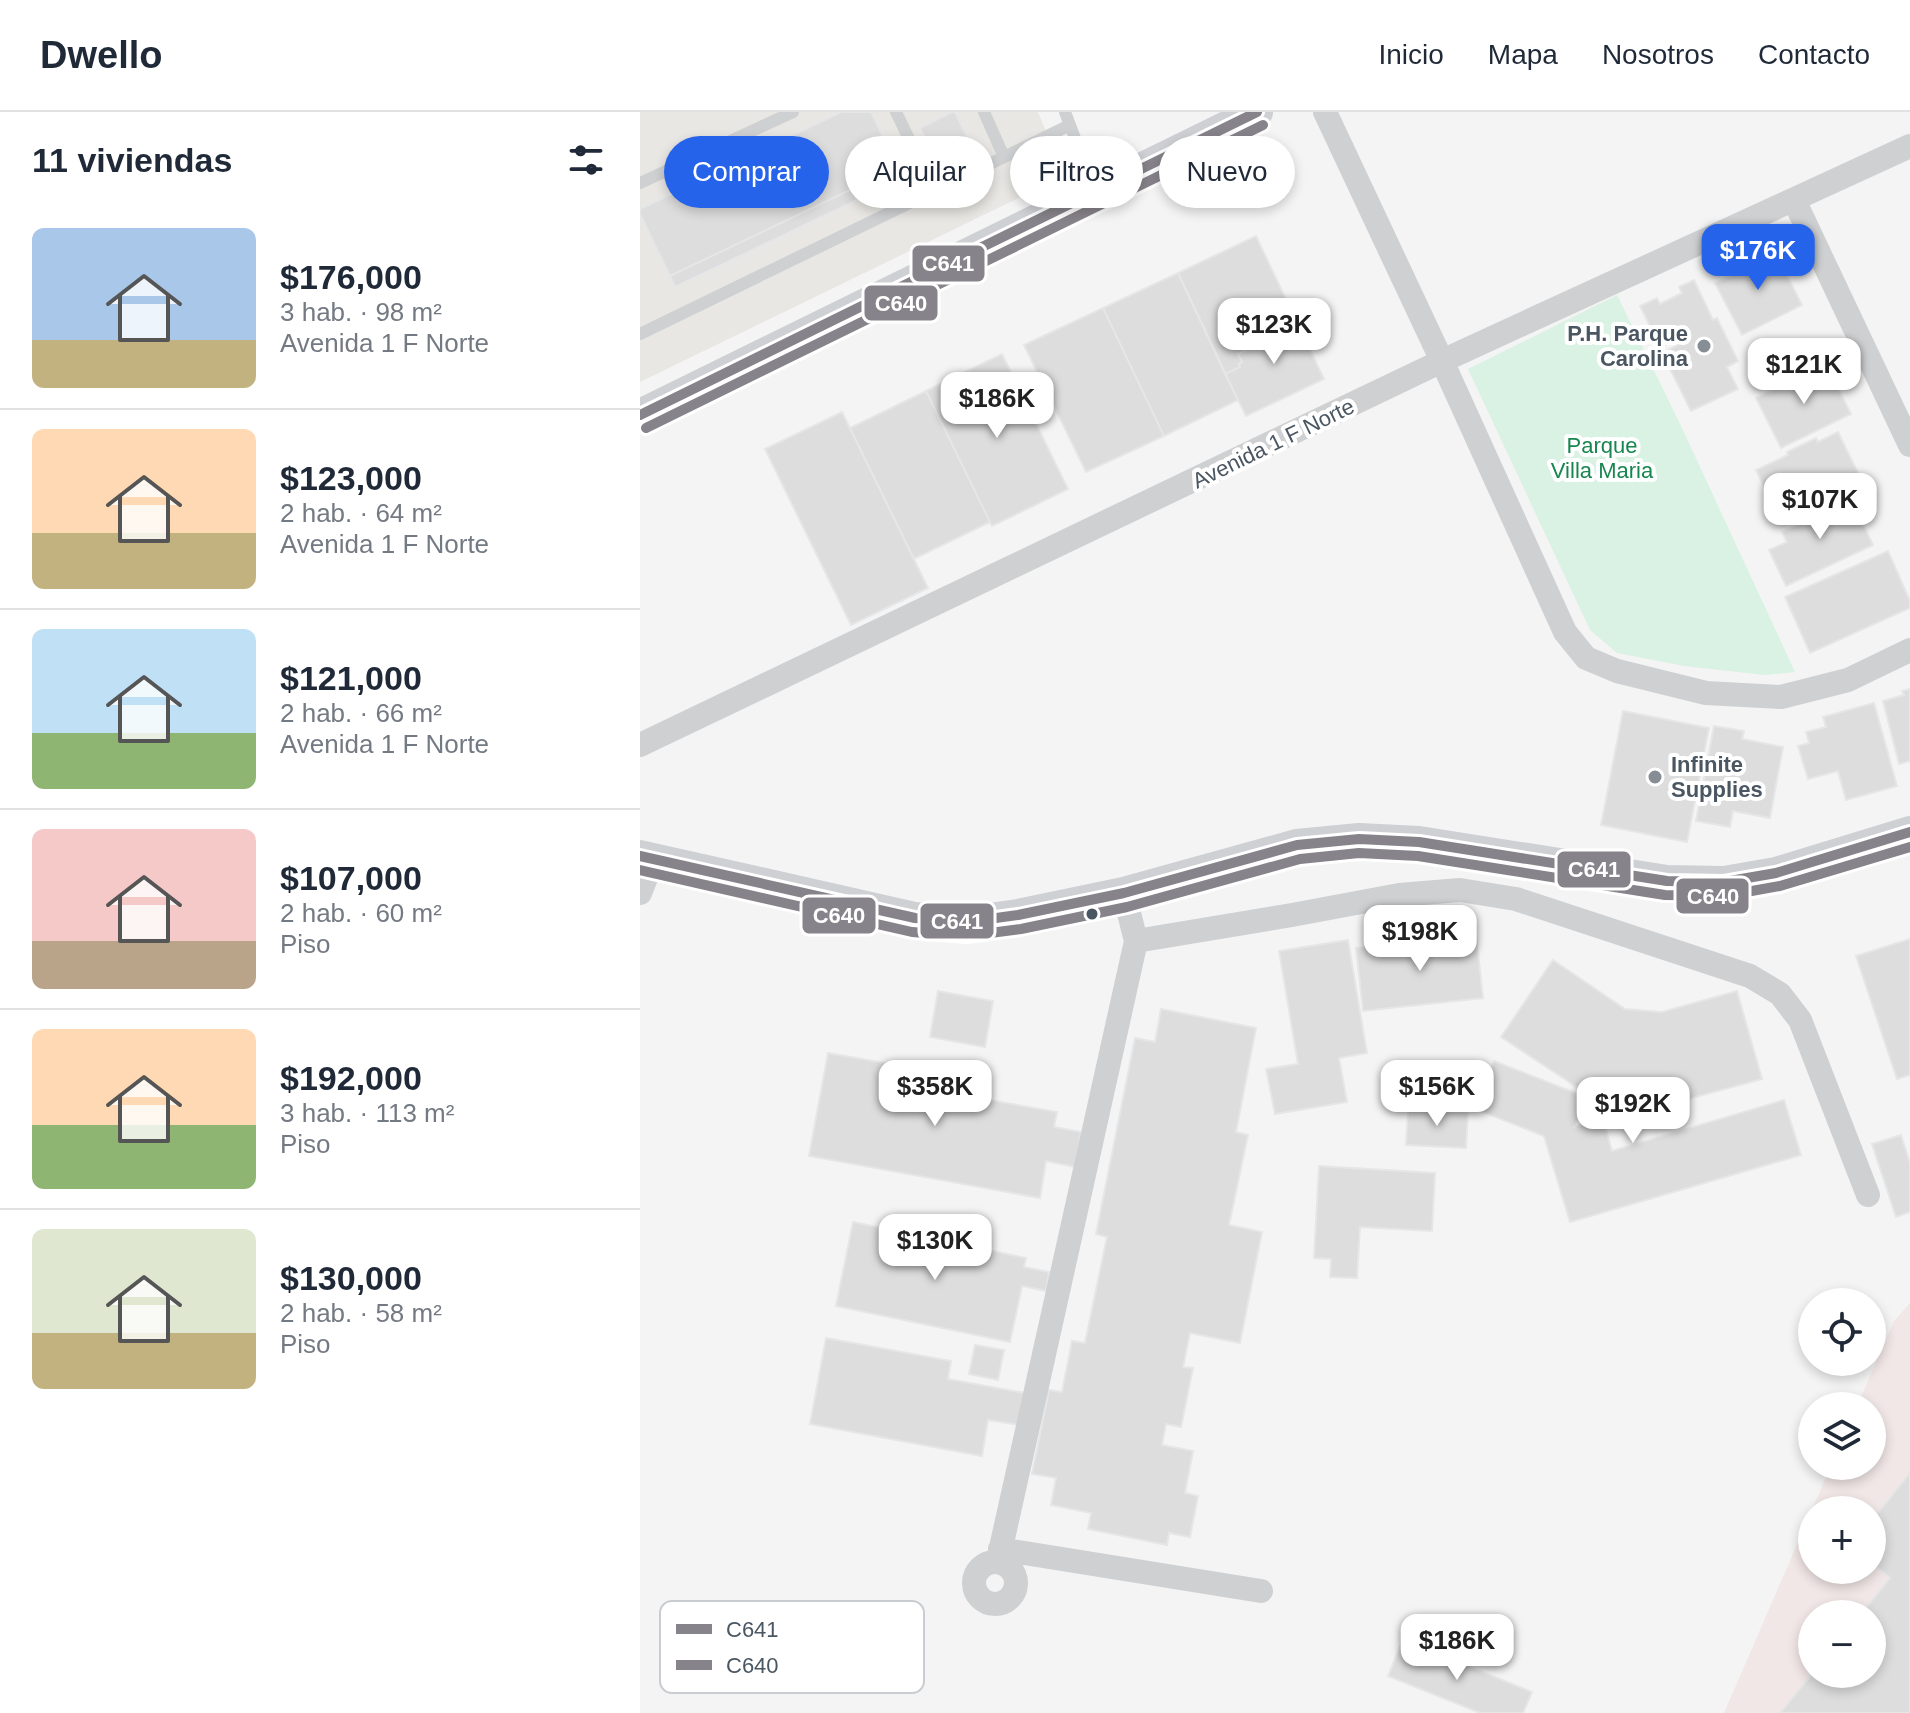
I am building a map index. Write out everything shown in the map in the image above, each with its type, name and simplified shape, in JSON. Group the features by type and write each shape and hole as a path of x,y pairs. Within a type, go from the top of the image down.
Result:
{"street":[{"path":"1143,168 1257,112"},
{"path":"1325,112 1565,632 1586,658 1617,671 1706,693 1781,697 1848,680 1910,650"},
{"name":"Avenida 1 F Norte","path":"640,745 1442,361 1910,146"},
{"path":"1794,200 1910,445"},
{"path":"640,415 1060,208"},
{"path":"640,893 646,858 915,918 967,922 1124,893 1297,845 1359,839 1419,842 1667,881 1724,882 1776,873 1910,832"},
{"path":"1136,941 1399,895 1460,890 1516,899 1750,976 1780,994 1800,1020 1868,1195"},
{"path":"1124,893 1136,941 999,1555 1261,1591"}],"lane":[{"path":"640,183 793,112"},
{"path":"896,112 908,136"},
{"path":"984,112 1004,157"},
{"path":"994,162 1068,118"},
{"path":"641,330 898,208"}],"shaded area":[{"path":"640,112 1038,112 1048,136 1010,136 1010,202 640,382"},
{"path":"1910,1303 1910,1713 1724,1713 1798,1542 1798,1584 1886,1584 1886,1496 1818,1496 1825,1480 1886,1480 1886,1392 1863,1392 1870,1376 1886,1376 1886,1339 1894,1321"}],"green space":[{"name":"Parque Villa Maria","path":"1617,295 1795,672 1764,675 1684,666 1617,653 1590,630 1468,369"}],"building":[{"path":"841,112 871,112 883,136 845,136 845,192 829,200 829,136 791,136"},
{"path":"955,112 967,136 924,136 920,128"},
{"path":"845,192 845,206 675,287 670,276 812,208 829,208 829,200"},
{"path":"664,197 664,208 812,208 670,276 640,209"},
{"path":"1256,236 1293,314 1244,337 1250,348 1238,354 1242,362 1240,367 1225,374 1178,273"},
{"path":"1773,247 1802,305 1742,335 1715,283 1732,275 1730,269"},
{"path":"1178,273 1238,400 1164,436 1103,308"},
{"name":"P.H. Parque Carolina","path":"1694,280 1738,361 1727,367 1738,389 1691,411 1662,353 1678,345 1676,340 1660,347 1640,306 1657,298 1660,304 1682,293 1679,287"},
{"path":"1103,308 1164,436 1086,472 1024,345"},
{"path":"1293,314 1324,379 1246,416 1225,374 1240,367 1242,362 1238,354 1250,348 1244,337"},
{"path":"1002,354 1068,489 992,526 926,391"},
{"path":"1826,364 1851,414 1781,448 1756,398"},
{"path":"926,391 990,522 914,559 850,428"},
{"path":"842,412 928,588 851,625 765,449"},
{"path":"1838,432 1860,477 1841,486 1843,491 1814,505 1811,499 1778,515 1756,470 1816,438 1818,442"},
{"path":"1842,496 1851,514 1857,511 1873,545 1786,586 1769,550 1787,542 1782,532 1807,521 1804,514"},
{"path":"1888,551 1910,601 1910,608 1810,653 1785,597"},
{"path":"1910,689 1910,761 1899,764 1883,701 1904,695 1902,691"},
{"path":"1874,703 1897,786 1846,800 1838,771 1808,779 1798,746 1809,743 1806,732 1826,727 1823,717"},
{"name":"Infinite Supplies","path":"1623,711 1709,728 1687,842 1601,825"},
{"path":"1714,726 1744,731 1742,739 1783,747 1770,818 1733,811 1730,827 1696,821"},
{"path":"1476,934 1483,998 1363,1011 1356,948"},
{"path":"1910,939 1910,1075 1897,1079 1856,956"},
{"path":"1348,940 1367,1053 1339,1058 1347,1102 1275,1114 1266,1069 1298,1064 1279,951"},
{"path":"1553,960 1625,1009 1662,1012 1737,991 1762,1079 1622,1117 1501,1037"},
{"path":"938,991 993,1001 985,1047 930,1037"},
{"path":"1161,1009 1256,1028 1236,1132 1248,1135 1229,1225 1262,1232 1240,1343 1190,1333 1183,1367 1193,1368 1181,1427 1166,1424 1162,1445 1193,1451 1185,1493 1198,1496 1190,1537 1169,1533 1167,1545 1088,1529 1091,1513 1051,1505 1056,1478 1032,1474 1049,1390 1062,1392 1072,1341 1085,1343 1107,1237 1096,1234 1135,1038 1155,1042"},
{"path":"828,1053 982,1080 978,1098 1057,1112 1054,1127 1081,1132 1075,1167 1046,1161 1040,1198 809,1156"},
{"path":"1494,1061 1586,1097 1574,1127 1603,1119 1612,1151 1784,1100 1801,1155 1570,1222 1544,1136 1475,1109"},
{"path":"1408,1109 1468,1112 1466,1148 1406,1145"},
{"path":"1901,1135 1910,1163 1910,1212 1896,1217 1872,1144"},
{"path":"1319,1166 1435,1173 1432,1231 1360,1227 1357,1278 1330,1277 1331,1259 1314,1258"},
{"path":"853,1222 1026,1258 1024,1267 1049,1272 1046,1291 1022,1286 1010,1342 836,1306"},
{"path":"826,1338 951,1361 948,1379 1025,1393 1019,1425 988,1420 982,1456 810,1424"},
{"path":"975,1345 1004,1350 998,1380 969,1374"},
{"path":"1910,1473 1910,1713 1780,1713 1801,1688 1886,1688 1886,1600 1872,1600 1890,1578 1886,1575 1886,1503"},
{"path":"1403,1640 1532,1692 1523,1713 1480,1713 1388,1676"}],"transit line":[{"name":"C641","path":"640,415 1257,112"},
{"name":"C640","path":"646,428 1263,125"},
{"name":"C641","path":"640,856 915,918 967,922 1124,893 1297,845 1359,839 1419,842 1667,881 1724,882 1776,873 1910,832"},
{"name":"C640","path":"640,870 912,932 967,936 1021,929 1127,907 1300,859 1359,853 1418,856 1665,895 1724,896 1780,886 1910,847"}],"place":[{"name":"P.H. Parque Carolina","path":"1704,346"},
{"name":"Infinite Supplies","path":"1655,777"}]}
